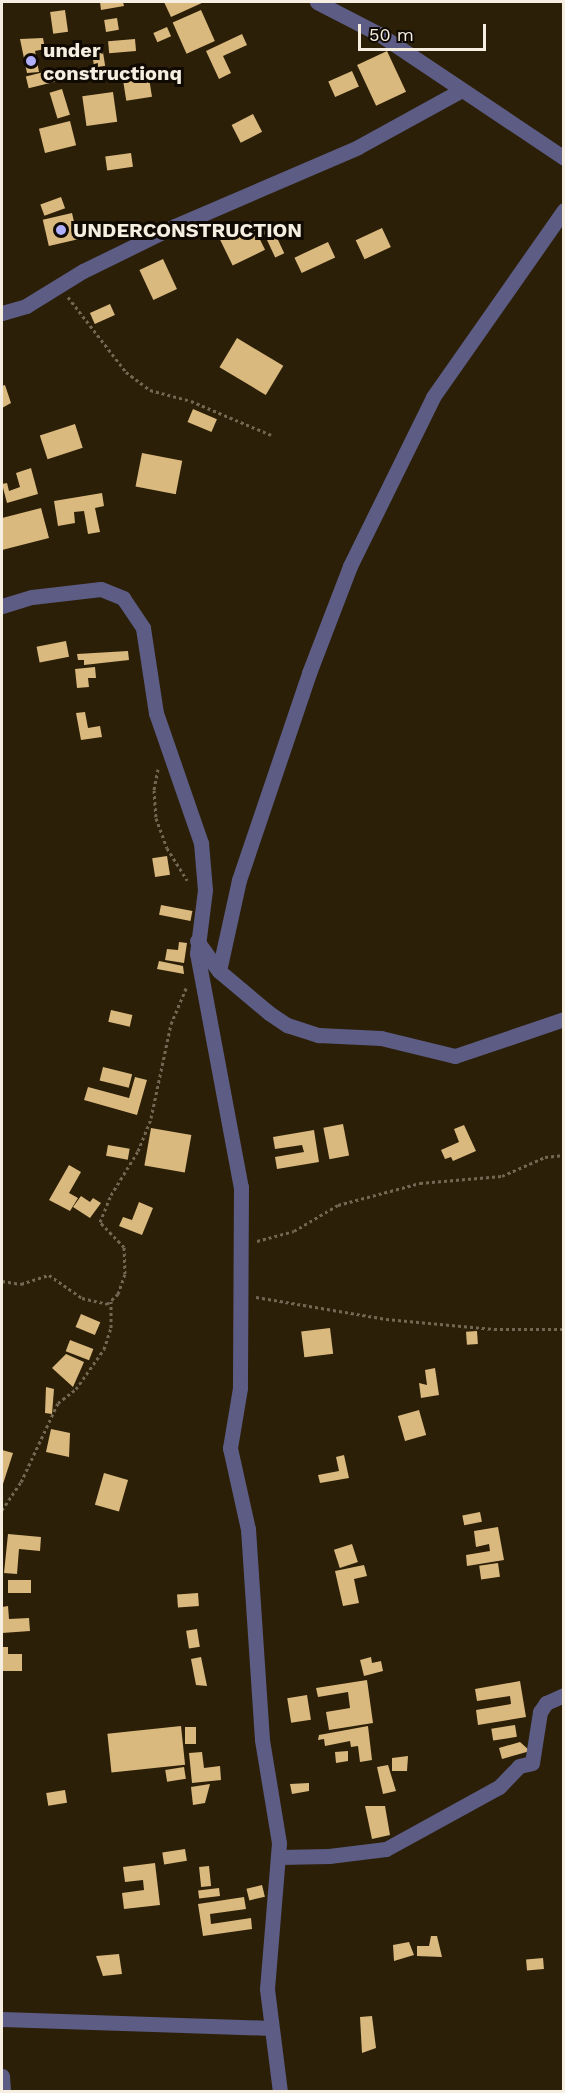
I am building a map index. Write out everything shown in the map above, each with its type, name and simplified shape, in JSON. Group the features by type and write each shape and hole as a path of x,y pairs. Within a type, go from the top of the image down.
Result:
{"street":[{"path":"317,2 379,34 460,91 564,158"},
{"path":"2,314 26,306 60,285 175,226 358,147 460,91"},
{"path":"219,971 238,880 309,673 350,567 433,397 564,210"},
{"path":"2,606 32,597 101,589 123,598 143,628 164,741 201,843 206,890 197,941 199,963 236,1153 242,1245 240,1388 230,1448 248,1529 262,1740 277,1820 279,1857 268,1940 267,1989 280,2091"},
{"path":"197,941 219,971 286,1025 318,1035 381,1038 455,1056 564,1019"},
{"path":"279,1857 329,1856 386,1849 489,1793 519,1766 532,1763 540,1712 546,1703 564,1695"},
{"path":"2,2019 271,2028"},
{"path":"2,2076 3,2091"}],"path":[{"path":"60,285 126,372 150,390 191,401 271,435"},
{"path":"164,741 153,790 156,818 167,848 202,909"},
{"path":"2,1281 21,1284 49,1275 82,1298 107,1304 123,1285 126,1258 121,1240 105,1230 100,1222 111,1195 138,1151 155,1101 171,1024 199,963"},
{"path":"242,1245 294,1231 338,1205 420,1183 502,1176 545,1157 564,1155"},
{"path":"241,1294 386,1319 494,1329 564,1329"},
{"path":"2,1510 21,1482 57,1403 76,1389 104,1349 111,1328 111,1301"}],"building":[{"path":"100,2 123,2 124,6 101,10"},
{"path":"164,2 204,2 171,17"},
{"path":"65,10 68,32 53,34 50,12"},
{"path":"201,10 215,41 187,54 173,23"},
{"path":"117,18 119,30 106,32 104,20"},
{"path":"167,27 171,36 157,42 153,33"},
{"path":"242,34 247,45 223,56 231,73 219,79 206,51"},
{"name":"under constructionq","path":"43,38 45,49 35,51 39,72 27,73 20,39"},
{"path":"135,39 136,51 109,53 108,41"},
{"path":"102,46 105,66 94,67 91,48"},
{"path":"387,51 406,92 376,106 357,65"},
{"path":"52,70 55,82 29,88 26,77"},
{"path":"352,71 359,87 335,97 328,82"},
{"path":"149,78 152,97 126,101 123,82"},
{"path":"62,89 70,115 57,119 50,93"},
{"path":"113,92 117,122 86,126 82,96"},
{"path":"253,114 262,132 241,143 232,125"},
{"path":"70,121 76,145 45,153 39,129"},
{"path":"131,153 133,167 107,170 105,157"},
{"path":"61,197 65,208 44,216 40,205"},
{"name":"UNDERCONSTRUCTION","path":"72,213 78,239 49,246 43,220"},
{"path":"251,221 265,250 233,266 219,237"},
{"path":"272,227 284,253 275,258 263,231"},
{"path":"382,228 391,247 365,259 356,240"},
{"path":"328,242 335,257 302,273 294,258"},
{"path":"163,259 177,289 153,300 139,270"},
{"path":"110,304 115,315 95,324 90,313"},
{"path":"237,338 283,366 266,395 219,367"},
{"path":"5,385 11,403 2,408 2,386"},
{"path":"193,409 217,419 211,432 188,422"},
{"path":"75,424 83,448 48,459 40,435"},
{"path":"142,453 182,461 176,494 136,486"},
{"path":"31,468 38,494 7,503 2,484 7,483 9,491 20,487 16,473"},
{"path":"102,493 104,506 95,508 100,532 88,534 84,511 74,512 75,523 58,526 54,501"},
{"path":"41,508 49,538 2,550 2,518"},
{"path":"66,641 69,657 40,662 37,647"},
{"path":"128,651 129,660 84,665 84,660 78,660 77,654"},
{"path":"95,667 96,678 88,678 89,687 77,688 75,669"},
{"path":"85,712 88,728 100,726 102,737 81,740 76,713"},
{"path":"167,856 170,875 155,877 152,858"},
{"path":"161,905 192,911 191,921 159,915"},
{"path":"179,942 187,943 184,963 165,960 167,949 178,950"},
{"path":"159,961 183,966 184,974 157,969"},
{"path":"111,1010 132,1015 130,1027 108,1022"},
{"path":"103,1067 132,1074 129,1088 100,1081"},
{"path":"135,1077 147,1080 137,1115 84,1100 88,1087 129,1098"},
{"path":"343,1124 349,1155 329,1159 323,1128"},
{"path":"464,1125 476,1151 453,1161 451,1157 445,1159 441,1150 459,1142 454,1129"},
{"path":"151,1128 191,1135 185,1173 144,1165"},
{"path":"314,1130 319,1162 277,1169 275,1157 304,1152 302,1145 275,1149 273,1137"},
{"path":"108,1145 130,1149 128,1160 106,1156"},
{"path":"69,1165 81,1172 69,1193 78,1198 70,1211 49,1200"},
{"path":"81,1196 90,1202 93,1198 101,1203 90,1218 73,1207"},
{"path":"139,1202 153,1208 142,1235 119,1226 123,1217 132,1220"},
{"path":"81,1314 100,1322 95,1335 76,1327"},
{"path":"330,1328 333,1354 304,1357 301,1332"},
{"path":"477,1331 478,1344 467,1345 466,1332"},
{"path":"70,1340 93,1349 89,1360 66,1351"},
{"path":"66,1354 84,1362 73,1387 52,1368"},
{"path":"435,1368 439,1395 421,1398 419,1383 427,1385 425,1370"},
{"path":"46,1387 54,1389 52,1414 45,1413"},
{"path":"419,1410 426,1435 405,1441 398,1416"},
{"path":"51,1429 70,1433 69,1457 46,1452"},
{"path":"2,1450 13,1453 2,1487"},
{"path":"344,1455 349,1478 320,1483 318,1475 339,1471 336,1457"},
{"path":"104,1473 128,1480 119,1512 95,1505"},
{"path":"480,1512 482,1522 464,1525 462,1515"},
{"path":"498,1527 504,1560 467,1566 466,1555 490,1551 489,1544 476,1547 474,1531"},
{"path":"8,1534 41,1537 40,1551 19,1549 17,1574 4,1573"},
{"path":"352,1544 358,1562 340,1568 334,1550"},
{"path":"498,1563 500,1577 481,1580 479,1566"},
{"path":"364,1565 367,1576 354,1579 359,1603 343,1606 335,1571"},
{"path":"8,1580 31,1580 31,1593 8,1593"},
{"path":"198,1593 199,1606 178,1607 177,1594"},
{"path":"8,1606 9,1619 29,1618 30,1631 2,1633 2,1607"},
{"path":"197,1629 200,1647 189,1648 186,1631"},
{"path":"2,1647 8,1647 8,1654 22,1654 22,1671 2,1671"},
{"path":"201,1657 207,1686 196,1685 191,1659"},
{"path":"371,1657 372,1663 381,1661 383,1671 364,1676 360,1660"},
{"path":"367,1680 373,1723 329,1730 326,1712 350,1708 348,1692 318,1697 316,1688"},
{"path":"520,1681 526,1717 478,1725 476,1710 511,1704 510,1696 477,1701 475,1689"},
{"path":"307,1695 311,1720 291,1723 287,1698"},
{"path":"515,1725 517,1737 493,1741 491,1729"},
{"path":"181,1726 185,1765 111,1773 107,1734"},
{"path":"368,1726 372,1760 360,1762 358,1746 351,1747 350,1741 325,1746 324,1739 318,1740 319,1735"},
{"path":"185,1727 196,1727 196,1744 185,1744"},
{"path":"520,1742 530,1751 502,1759 499,1748"},
{"path":"348,1751 348,1761 336,1763 335,1752"},
{"path":"202,1752 204,1768 220,1766 221,1780 192,1783 189,1753"},
{"path":"408,1756 407,1771 392,1771 392,1758"},
{"path":"388,1765 396,1791 383,1794 377,1767"},
{"path":"184,1767 186,1779 167,1782 165,1770"},
{"path":"309,1783 309,1791 292,1794 290,1784"},
{"path":"210,1784 205,1803 193,1805 191,1787"},
{"path":"65,1790 67,1803 48,1806 46,1793"},
{"path":"365,1806 385,1806 390,1835 372,1839"},
{"path":"185,1849 187,1861 164,1864 162,1853"},
{"path":"155,1863 160,1905 124,1909 122,1893 144,1890 143,1880 125,1882 123,1867"},
{"path":"209,1866 211,1886 201,1887 199,1867"},
{"path":"262,1885 265,1897 249,1901 246,1889"},
{"path":"219,1888 220,1896 199,1898 198,1891"},
{"path":"244,1897 246,1909 210,1914 211,1924 251,1918 252,1929 203,1936 198,1904"},
{"path":"431,1936 437,1936 442,1957 417,1956 417,1946 429,1946"},
{"path":"409,1942 414,1955 394,1961 393,1945"},
{"path":"119,1954 122,1974 103,1976 96,1956"},
{"path":"543,1958 544,1969 527,1970 526,1959"},
{"path":"372,2016 376,2048 362,2053 360,2017"}],"place":[{"name":"under constructionq","path":"31,61"},
{"name":"UNDERCONSTRUCTION","path":"61,230"}]}
